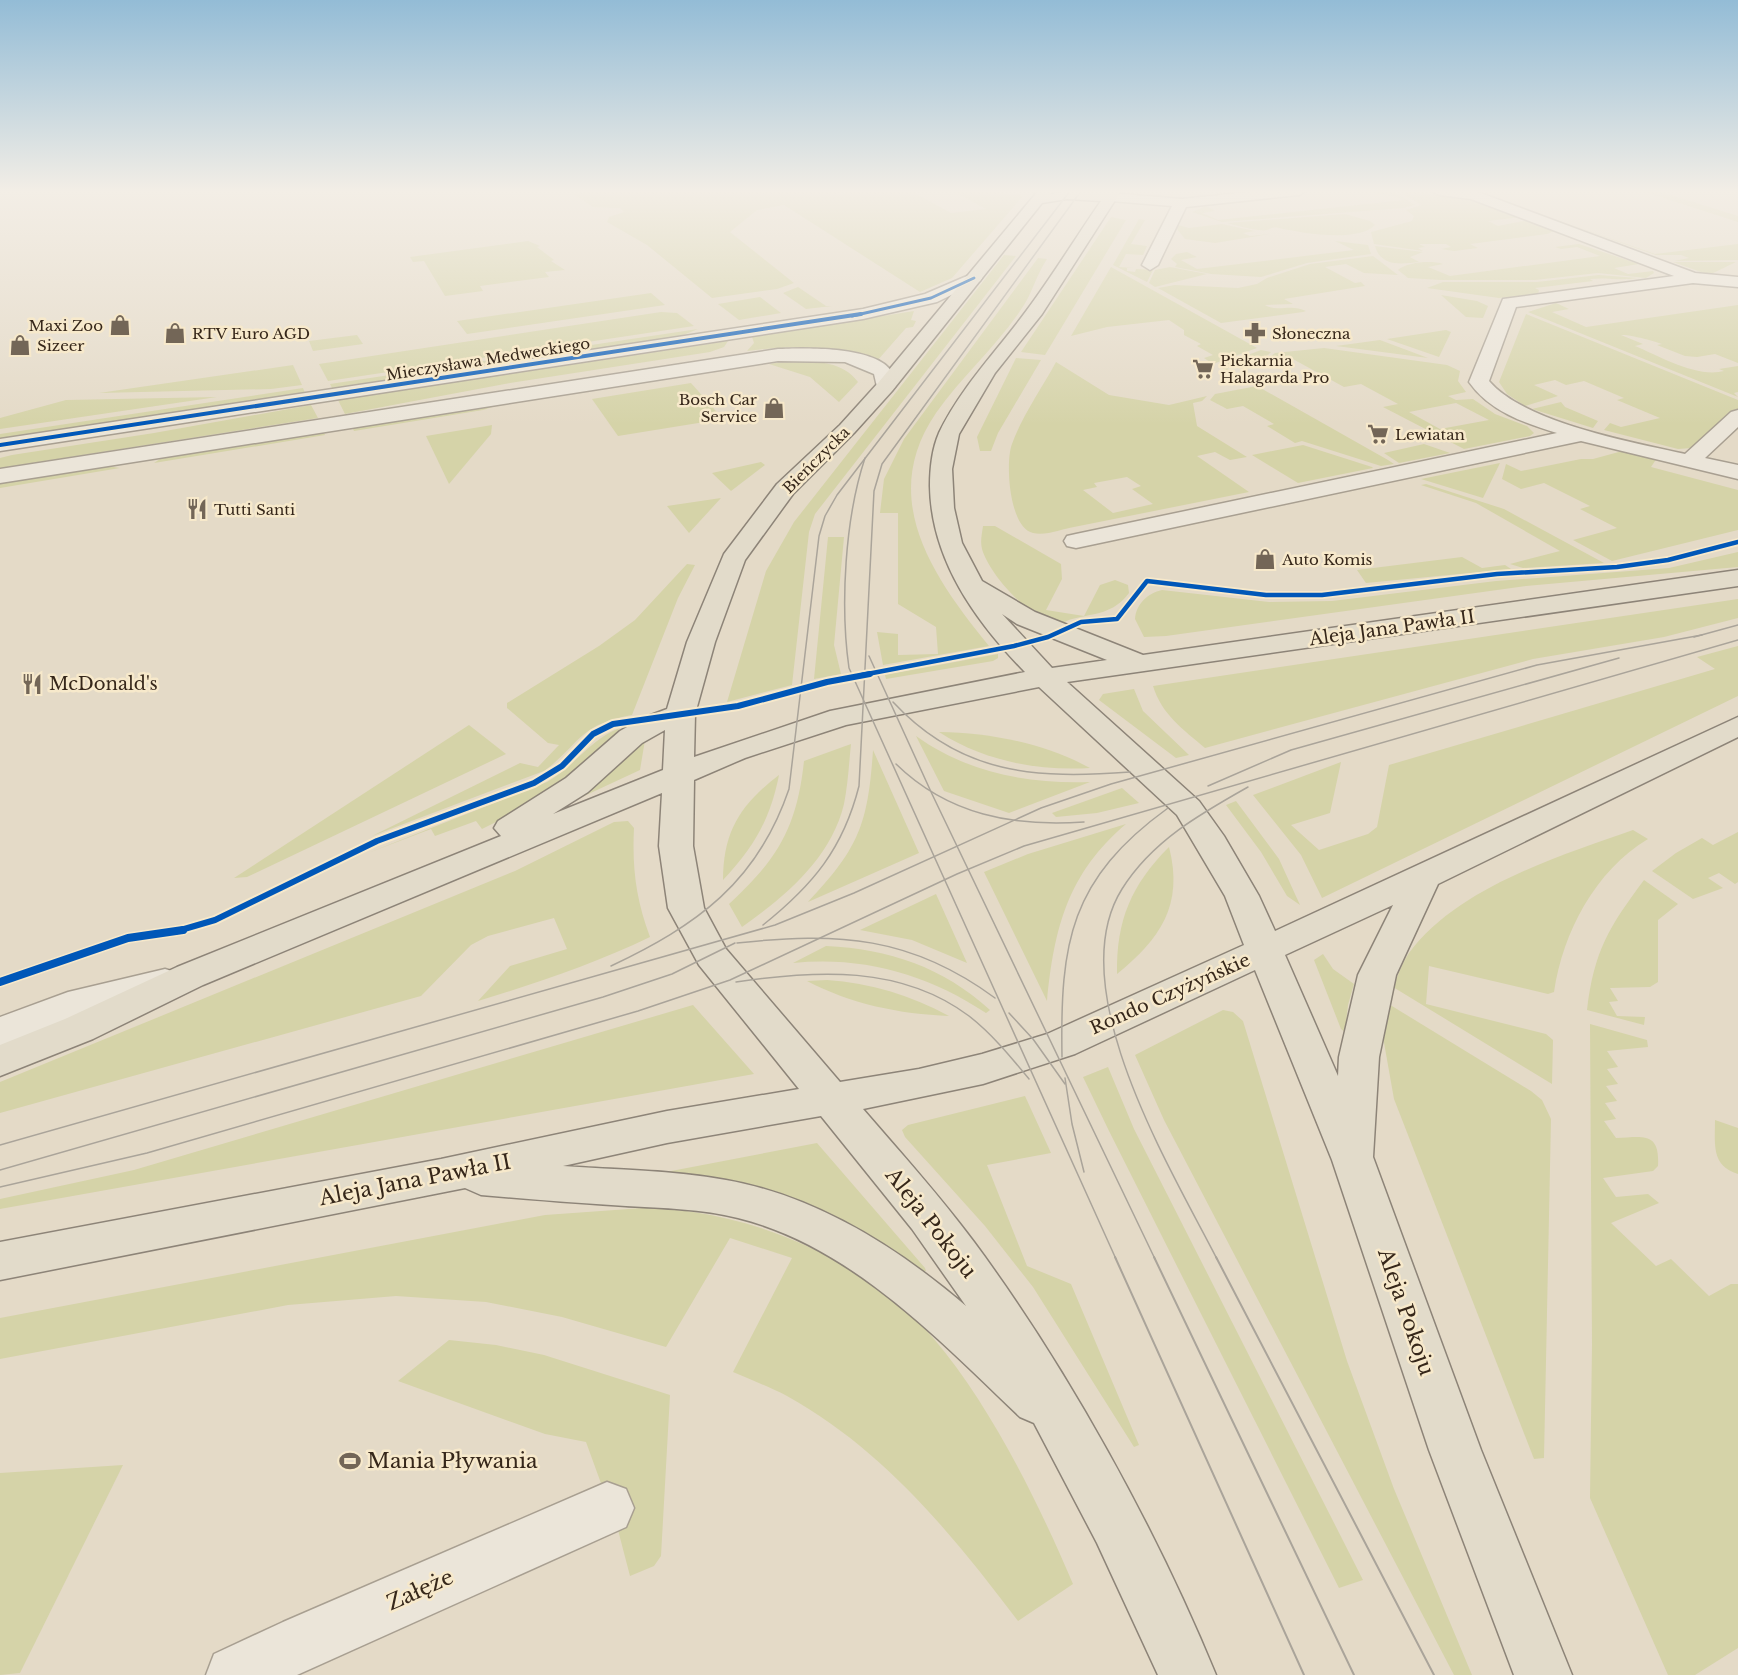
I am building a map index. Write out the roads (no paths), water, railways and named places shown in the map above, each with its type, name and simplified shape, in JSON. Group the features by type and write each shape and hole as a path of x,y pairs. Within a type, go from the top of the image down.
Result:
{"main road":[{"name":"Bieńczycka","path":"680,773 680,714 717,597 733,559 785,489 847,429 885,387 981,269"},
{"path":"1045,677 1002,633 966,577 950,543 942,508 941,469 949,434 987,371 1033,314 1063,269"},
{"path":"966,577 991,597 1026,618 1140,663"},
{"name":"Aleja Jana Pawła II","path":"1045,677 1738,578"},
{"path":"0,1061 79,1029 190,976 734,752 840,717 1045,677"},
{"name":"Rondo Czyżyńskie","path":"830,1099 919,1084 983,1070 1042,1051 1265,951 1242,896 1194,815 1168,787 1045,677"},
{"path":"444,872 480,846 577,785 631,738 653,724 680,714"},
{"path":"1265,951 1738,726"},
{"path":"680,773 676,846 683,896 692,921 730,980 830,1099"},
{"path":"1353,1160 1359,1057 1377,975 1424,877"},
{"name":"Aleja Pokoju","path":"1265,951 1353,1160 1455,1450 1543,1675"},
{"name":"Aleja Jana Pawła II","path":"0,1261 441,1176 667,1127 830,1099"},
{"name":"Aleja Pokoju","path":"830,1099 961,1257 1063,1424 1111,1508 1187,1675"},
{"path":"441,1176 694,1194 738,1200 779,1212 830,1235 882,1266 963,1332 1063,1424"}],"street":[{"path":"1670,269 1693,278"},
{"name":"Mieczysława Medweckiego","path":"0,446 870,313 931,298 974,278"},
{"path":"1738,282 1693,278 1509,303 1479,381 1483,390 1514,412 1582,434 1738,472"},
{"path":"0,476 778,355 820,354 862,361 882,371 886,380 885,387"},
{"path":"1690,461 1738,416"},
{"path":"1076,541 1582,434"},
{"path":"0,451 54,437"},
{"path":"0,1032 68,1006 190,976"},
{"name":"Załęże","path":"235,1675 303,1642 608,1508"}],"tram line":[{"path":"865,459 1010,269"},
{"path":"863,700 874,491 882,464 1024,269"},
{"path":"611,966 671,934 697,917 720,897 741,876 760,851 776,822 789,789 819,536 825,516 837,495 865,459"},
{"path":"863,700 849,668 845,590 853,507 865,459"},
{"path":"1700,635 1738,625"},
{"path":"1015,820 1041,808 1111,784 1537,665 1700,635"},
{"path":"1694,637 1700,635"},
{"path":"968,869 1024,846 1738,640"},
{"path":"869,656 930,791"},
{"path":"1208,786 1291,750 1619,658"},
{"path":"763,925 811,880 824,864 844,829 859,786 863,700"},
{"path":"863,700 934,857"},
{"path":"893,702 919,726 946,745 973,758 1002,767 1063,774 1130,772"},
{"path":"896,764 930,791"},
{"path":"1217,1259 1150,1128 1129,1077 1113,1026 1104,976 1106,930 1122,889 1148,857 1162,843 1195,818 1248,787"},
{"path":"930,791 960,806 983,814 1015,820"},
{"path":"930,791 957,846"},
{"path":"1062,1057 1064,980 1069,946 1078,916 1091,888 1110,861 1135,834 1168,808"},
{"path":"957,846 1015,820"},
{"path":"1015,820 1084,822"},
{"path":"934,857 957,846"},
{"path":"957,846 968,869"},
{"path":"0,1145 775,925 854,893 934,857"},
{"path":"934,857 945,880"},
{"path":"945,880 968,869"},
{"path":"968,869 1155,1259"},
{"path":"819,938 945,880"},
{"path":"945,880 1116,1259"},
{"path":"0,1187 147,1153 638,1011 730,980 819,938"},
{"path":"737,943 819,938"},
{"path":"819,938 872,943 903,950 964,977 995,998"},
{"path":"0,1170 603,997 672,974 735,943"},
{"path":"736,982 827,974 857,975 915,987 943,999 969,1016 993,1038 1029,1079"},
{"path":"1009,1013 1033,1039 1065,1084"},
{"path":"1065,1078 1072,1124 1084,1172"},
{"path":"1115,1257 1304,1675"},
{"path":"1154,1257 1354,1675"},
{"path":"1216,1257 1434,1675"}],"place":[{"name":"Maxi Zoo","path":"120,325"},
{"name":"RTV Euro AGD","path":"175,333"},
{"name":"Słoneczna","path":"1255,333"},
{"name":"Sizeer","path":"20,345"},
{"name":"Piekarnia Halagarda Pro","path":"1203,369"},
{"name":"Bosch Car Service","path":"774,408"},
{"name":"Lewiatan","path":"1378,434"},
{"name":"Tutti Santi","path":"197,509"},
{"name":"Auto Komis","path":"1265,559"},
{"name":"McDonald's","path":"32,684"},
{"name":"Mania Pływania","path":"350,1461"}]}
